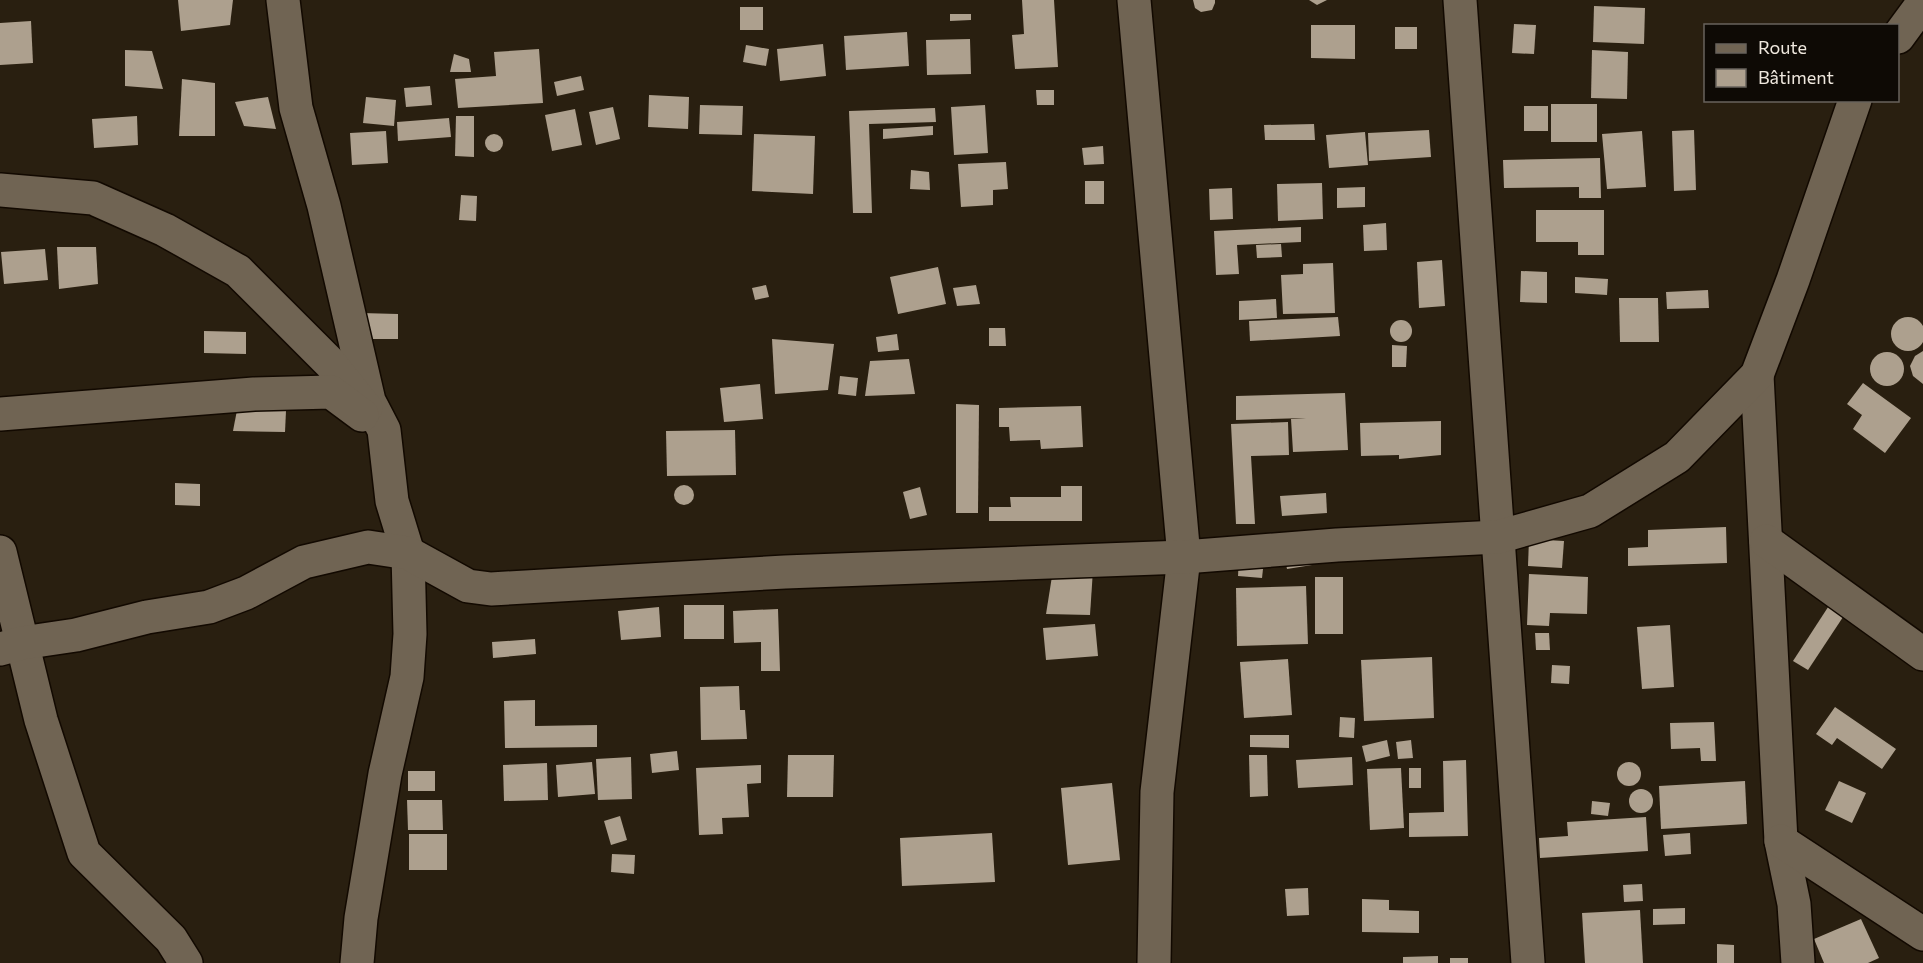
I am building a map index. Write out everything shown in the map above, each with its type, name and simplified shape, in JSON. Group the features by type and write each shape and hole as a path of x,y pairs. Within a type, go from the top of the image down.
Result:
{"street":[{"path":"283,0 296,108 324,206 369,401 384,430 392,501 408,553 410,634 407,677 383,785 361,918 357,963"},
{"path":"1134,0 1184,557 1157,792 1154,963"},
{"path":"1460,0 1528,963"},
{"path":"1899,36 1923,3"},
{"path":"11,646 76,635 147,617 209,607 246,593 304,561 368,547 408,553 468,586 491,589 784,572 1184,557 1337,545 1498,537 1590,511 1677,457 1757,375 1793,280 1854,102"},
{"path":"0,190 93,198 165,230 238,271 330,363 384,430"},
{"path":"1757,375 1781,841 1794,904 1798,963"},
{"path":"0,414 254,394 331,392 384,430"},
{"path":"1766,541 1923,654"},
{"path":"0,552 11,646 41,720 84,853 171,939 186,963"},
{"path":"1781,841 1923,934"}],"building":[{"path":"178,0 233,0 230,25 181,31"},
{"path":"1022,0 1054,0 1058,67 1015,69 1012,35 1024,34"},
{"path":"1193,0 1215,0 1215,3 1212,10 1201,12 1195,8"},
{"path":"1309,0 1327,0 1317,5"},
{"path":"1594,6 1645,8 1644,44 1593,42"},
{"path":"740,7 763,7 763,30 740,30"},
{"path":"950,14 971,14 971,20 950,21"},
{"path":"31,21 33,63 0,65 0,23"},
{"path":"1514,24 1536,25 1534,54 1512,53"},
{"path":"1311,25 1355,25 1355,59 1311,58"},
{"path":"1395,27 1417,27 1417,49 1395,49"},
{"path":"907,32 909,66 846,70 844,36"},
{"path":"970,39 971,74 927,75 926,40"},
{"path":"823,44 826,76 780,81 777,49"},
{"path":"746,45 769,49 766,66 743,62"},
{"path":"539,49 543,103 458,108 455,79 496,76 494,52"},
{"path":"125,50 152,51 163,89 125,86"},
{"path":"1592,50 1628,52 1627,99 1591,98"},
{"path":"454,54 469,59 471,72 450,72"},
{"path":"581,76 584,90 557,96 554,82"},
{"path":"182,79 215,83 215,136 179,136"},
{"path":"430,86 432,105 406,107 404,88"},
{"path":"1036,90 1054,90 1054,105 1037,105"},
{"path":"649,95 689,97 688,129 648,127"},
{"path":"268,97 276,129 244,126 235,102"},
{"path":"366,97 396,100 394,126 363,123"},
{"path":"1551,104 1597,104 1597,142 1551,142"},
{"path":"700,105 743,106 742,135 699,134"},
{"path":"985,105 988,153 954,155 951,107"},
{"path":"1524,106 1548,106 1548,131 1524,131"},
{"path":"613,107 620,139 596,145 589,112"},
{"path":"935,108 936,122 869,124 872,213 853,213 849,111"},
{"path":"575,109 582,145 552,151 545,115"},
{"path":"137,116 138,145 94,148 92,119"},
{"path":"456,116 474,116 474,157 455,156"},
{"path":"449,118 451,137 398,141 397,122"},
{"path":"1314,124 1315,140 1265,140 1264,125"},
{"path":"933,126 933,135 883,139 883,129"},
{"path":"1429,130 1431,157 1369,161 1368,133"},
{"path":"1694,130 1696,190 1674,191 1672,131"},
{"path":"386,131 388,163 352,165 350,133"},
{"path":"1642,131 1646,187 1607,189 1602,134"},
{"path":"1365,132 1368,165 1329,168 1326,135"},
{"path":"494,134 500,137 503,143 500,149 494,152 488,149 485,143 488,137"},
{"path":"754,134 815,136 813,194 752,191"},
{"path":"1103,146 1104,164 1084,165 1082,148"},
{"path":"1600,158 1601,198 1579,198 1579,187 1504,188 1503,160"},
{"path":"1006,162 1008,189 993,190 993,205 961,207 958,164"},
{"path":"911,170 929,172 930,190 910,189"},
{"path":"1085,181 1104,181 1104,204 1085,204"},
{"path":"1322,183 1323,219 1278,221 1277,184"},
{"path":"1365,187 1365,207 1337,208 1337,188"},
{"path":"1232,188 1233,219 1210,220 1209,189"},
{"path":"461,195 477,196 476,221 459,220"},
{"path":"1536,210 1604,210 1604,255 1578,255 1578,242 1536,242"},
{"path":"1386,223 1387,250 1364,251 1363,225"},
{"path":"1301,227 1301,242 1237,245 1239,274 1216,275 1214,231"},
{"path":"1281,244 1282,257 1257,258 1256,245"},
{"path":"57,247 96,247 98,284 59,289"},
{"path":"45,249 48,280 4,284 1,252"},
{"path":"1442,260 1445,306 1419,308 1417,262"},
{"path":"1333,263 1335,313 1283,314 1281,275 1303,274 1303,264"},
{"path":"938,267 946,304 898,314 890,277"},
{"path":"1521,271 1547,272 1547,303 1520,302"},
{"path":"1575,277 1608,279 1607,295 1575,293"},
{"path":"766,285 769,297 755,300 752,288"},
{"path":"976,285 980,304 957,306 953,288"},
{"path":"1708,290 1709,308 1667,309 1666,292"},
{"path":"1619,298 1658,298 1659,342 1620,342"},
{"path":"1276,299 1277,318 1239,320 1239,301"},
{"path":"361,313 398,314 398,339 361,339"},
{"path":"1338,317 1340,336 1250,341 1249,321"},
{"path":"1908,317 1920,322 1924,328 1924,340 1920,346 1908,351 1896,346 1891,334 1896,322"},
{"path":"1401,320 1409,323 1412,331 1409,339 1401,342 1393,339 1390,331 1393,323"},
{"path":"989,328 1005,328 1006,346 989,346"},
{"path":"204,331 246,332 246,354 204,353"},
{"path":"897,334 899,350 878,352 876,337"},
{"path":"772,339 834,344 828,390 775,394"},
{"path":"1392,345 1407,346 1406,367 1392,367"},
{"path":"1923,351 1923,384 1913,376 1910,366 1915,356"},
{"path":"1887,352 1899,357 1904,369 1899,381 1887,386 1875,381 1870,369 1875,357"},
{"path":"909,359 915,394 865,396 870,361"},
{"path":"840,376 858,378 856,396 838,394"},
{"path":"1863,383 1911,418 1885,453 1853,429 1862,415 1847,404"},
{"path":"760,384 763,419 724,422 720,388"},
{"path":"1345,393 1348,450 1293,452 1291,419 1306,418 1236,420 1236,396"},
{"path":"956,404 979,405 978,513 956,513"},
{"path":"1081,406 1083,447 1041,449 1040,440 1010,441 1009,427 999,427 999,408"},
{"path":"237,410 286,411 285,432 233,431"},
{"path":"1441,421 1441,455 1399,459 1399,455 1361,456 1360,423"},
{"path":"1288,422 1289,455 1251,456 1255,524 1236,524 1231,424"},
{"path":"735,430 736,475 667,476 666,431"},
{"path":"175,483 200,484 200,506 175,505"},
{"path":"684,485 691,488 694,495 691,502 684,505 677,502 674,495 677,488"},
{"path":"1061,486 1082,486 1082,521 989,521 989,507 1011,507 1010,497 1061,497"},
{"path":"920,487 927,515 910,519 903,492"},
{"path":"1326,493 1327,513 1282,516 1280,496"},
{"path":"1726,527 1727,563 1628,566 1628,548 1648,547 1648,530"},
{"path":"1529,539 1564,541 1562,568 1528,566"},
{"path":"1310,552 1312,565 1287,569 1284,555"},
{"path":"1239,557 1264,560 1262,578 1238,576"},
{"path":"1053,570 1093,570 1090,615 1046,614"},
{"path":"1529,574 1588,577 1587,614 1550,613 1549,626 1527,625"},
{"path":"1315,577 1343,577 1343,634 1315,634"},
{"path":"1306,586 1308,644 1237,646 1236,588"},
{"path":"1832,601 1847,611 1808,670 1793,661"},
{"path":"684,605 724,605 724,639 684,639"},
{"path":"659,607 661,637 621,640 618,611"},
{"path":"778,609 780,671 761,671 761,642 734,643 733,611"},
{"path":"1095,624 1098,656 1046,660 1043,628"},
{"path":"1670,625 1674,687 1642,689 1637,627"},
{"path":"1535,633 1549,633 1550,650 1536,650"},
{"path":"535,639 536,654 493,658 492,642"},
{"path":"1432,657 1434,718 1364,721 1361,660"},
{"path":"1288,659 1292,715 1244,718 1240,662"},
{"path":"1552,665 1570,666 1569,684 1551,683"},
{"path":"739,686 740,710 745,710 747,739 701,740 700,687"},
{"path":"535,700 535,726 597,725 597,747 505,748 504,701"},
{"path":"1835,707 1896,749 1882,769 1837,738 1832,745 1816,734"},
{"path":"1340,717 1355,718 1354,738 1339,737"},
{"path":"1714,722 1716,761 1701,761 1700,748 1671,749 1670,723"},
{"path":"1250,735 1289,735 1289,748 1250,747"},
{"path":"1387,740 1390,756 1366,762 1362,746"},
{"path":"1411,740 1413,758 1398,759 1396,742"},
{"path":"677,751 679,770 652,773 650,754"},
{"path":"788,755 834,755 833,797 787,797"},
{"path":"1249,755 1267,755 1268,796 1250,797"},
{"path":"631,757 632,799 598,800 596,759"},
{"path":"1352,757 1353,785 1298,788 1296,760"},
{"path":"1466,760 1468,836 1409,837 1409,813 1444,812 1443,761"},
{"path":"592,762 595,794 558,797 556,765"},
{"path":"1629,762 1637,766 1641,774 1637,782 1629,786 1621,782 1617,774 1621,766"},
{"path":"547,763 548,800 504,801 503,765"},
{"path":"761,765 761,783 747,784 749,817 722,818 723,834 699,835 696,768"},
{"path":"1401,768 1404,828 1370,830 1367,769"},
{"path":"1409,768 1421,768 1421,788 1409,788"},
{"path":"408,771 435,771 435,791 408,791"},
{"path":"1745,781 1747,824 1661,829 1659,786"},
{"path":"1839,781 1866,793 1852,823 1825,810"},
{"path":"1112,783 1120,860 1068,865 1061,788"},
{"path":"1641,789 1646,790 1652,796 1652,806 1646,812 1641,813 1636,812 1630,806 1629,801 1630,796 1636,790"},
{"path":"407,800 442,800 443,830 408,830"},
{"path":"1592,801 1610,803 1608,816 1591,814"},
{"path":"620,816 627,840 611,845 604,821"},
{"path":"1646,817 1648,851 1540,858 1539,838 1568,836 1567,822"},
{"path":"992,833 995,882 902,886 900,838"},
{"path":"1690,833 1691,854 1665,856 1663,835"},
{"path":"409,834 447,834 447,870 409,870"},
{"path":"612,854 635,855 634,874 611,872"},
{"path":"1642,884 1643,901 1624,902 1623,885"},
{"path":"1308,888 1309,915 1287,916 1285,889"},
{"path":"1362,899 1389,900 1389,910 1419,911 1419,933 1362,932"},
{"path":"1685,908 1685,924 1653,925 1653,909"},
{"path":"1640,910 1643,963 1585,963 1582,913"},
{"path":"1861,919 1879,958 1868,963 1824,963 1814,939"},
{"path":"1717,944 1734,945 1734,963 1717,963"},
{"path":"1438,956 1438,963 1403,963 1403,957"},
{"path":"1450,958 1468,958 1468,963 1450,963"}]}
